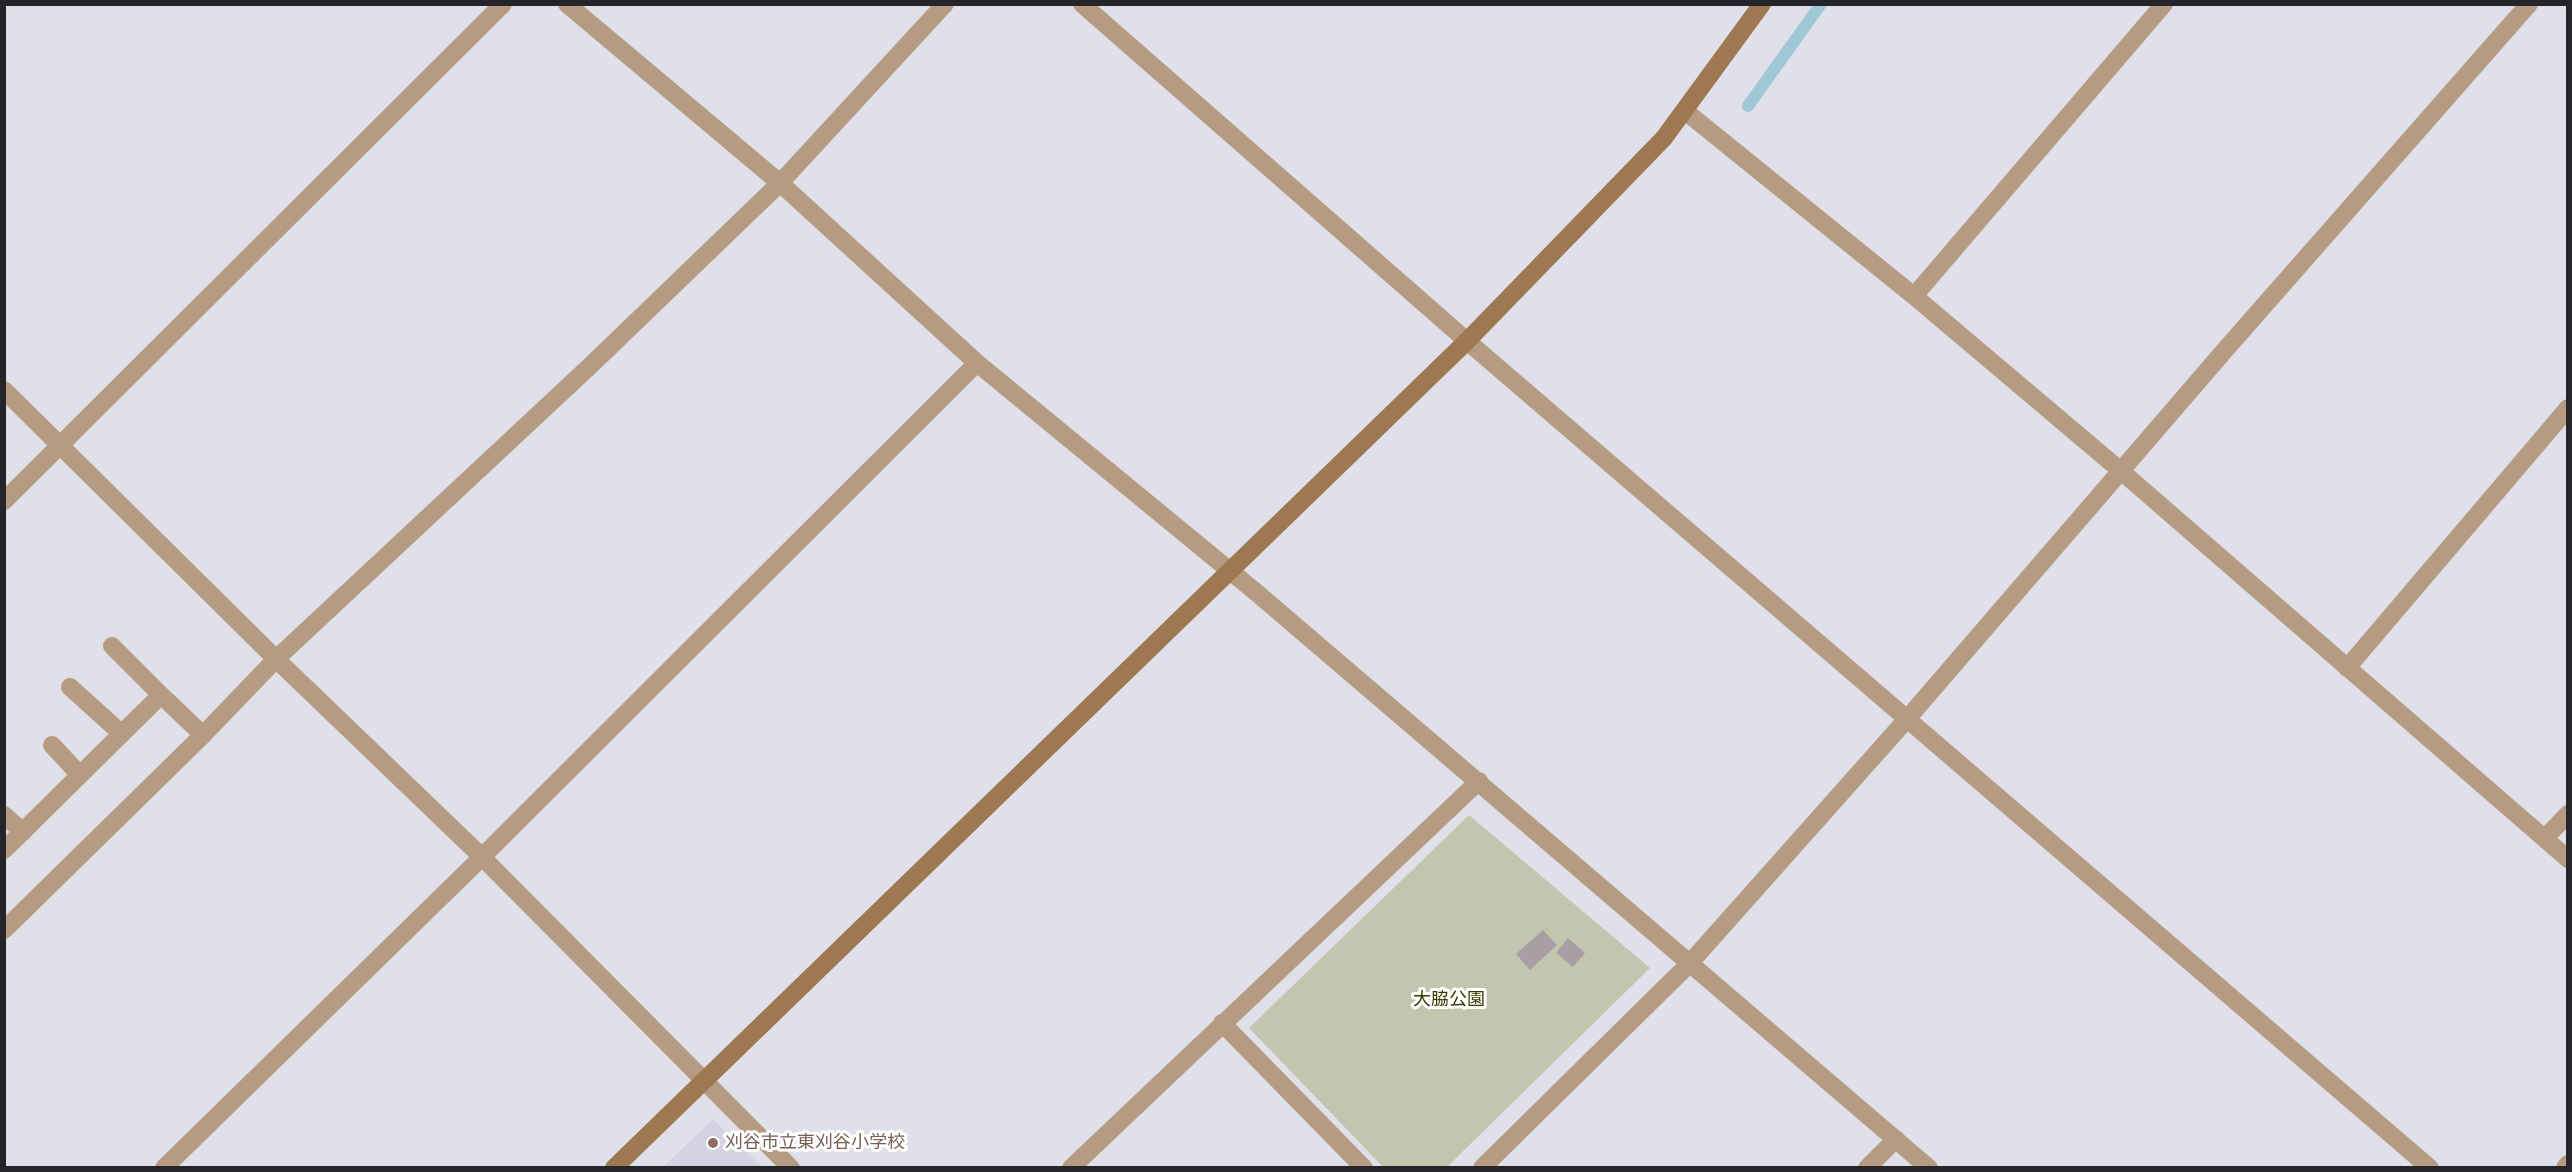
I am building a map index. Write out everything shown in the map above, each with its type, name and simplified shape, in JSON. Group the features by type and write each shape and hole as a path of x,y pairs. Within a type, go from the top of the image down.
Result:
{"street":[{"path":"4,501 503,4"},
{"path":"567,4 780,183 977,363 1479,781 1689,964 1929,1167"},
{"path":"4,930 276,659 590,366 780,183 945,4"},
{"path":"1082,4 1467,341 2430,1167"},
{"path":"614,1167 1467,341 1664,138 1762,4"},
{"path":"1914,296 2164,4"},
{"path":"1482,1167 1689,964 1907,719 2529,4"},
{"path":"1685,111 1914,296 2121,471 2568,859"},
{"path":"164,1167 482,857 977,363"},
{"path":"4,390 276,659 482,857 791,1167"},
{"path":"2347,668 2568,408"},
{"path":"112,646 202,735"},
{"path":"70,687 122,734"},
{"path":"4,850 161,695"},
{"path":"52,745 80,775"},
{"path":"1071,1167 1479,781"},
{"path":"2545,838 2568,814"},
{"path":"4,815 23,832"},
{"path":"1222,1023 1364,1167"},
{"path":"1867,1167 1896,1139"}],"shaded area":[{"name":"刈谷市立東刈谷小学校","path":"713,1119 762,1167 663,1167"}],"green space":[{"name":"大脇公園","path":"1469,815 1650,968 1447,1167 1383,1167 1249,1028"}],"building":[{"path":"1543,930 1557,945 1530,970 1516,954"},
{"path":"1568,938 1585,953 1573,967 1556,953"}],"waterway":[{"path":"1748,106 1821,4"}],"place":[{"name":"刈谷市立東刈谷小学校","path":"713,1143"}]}
